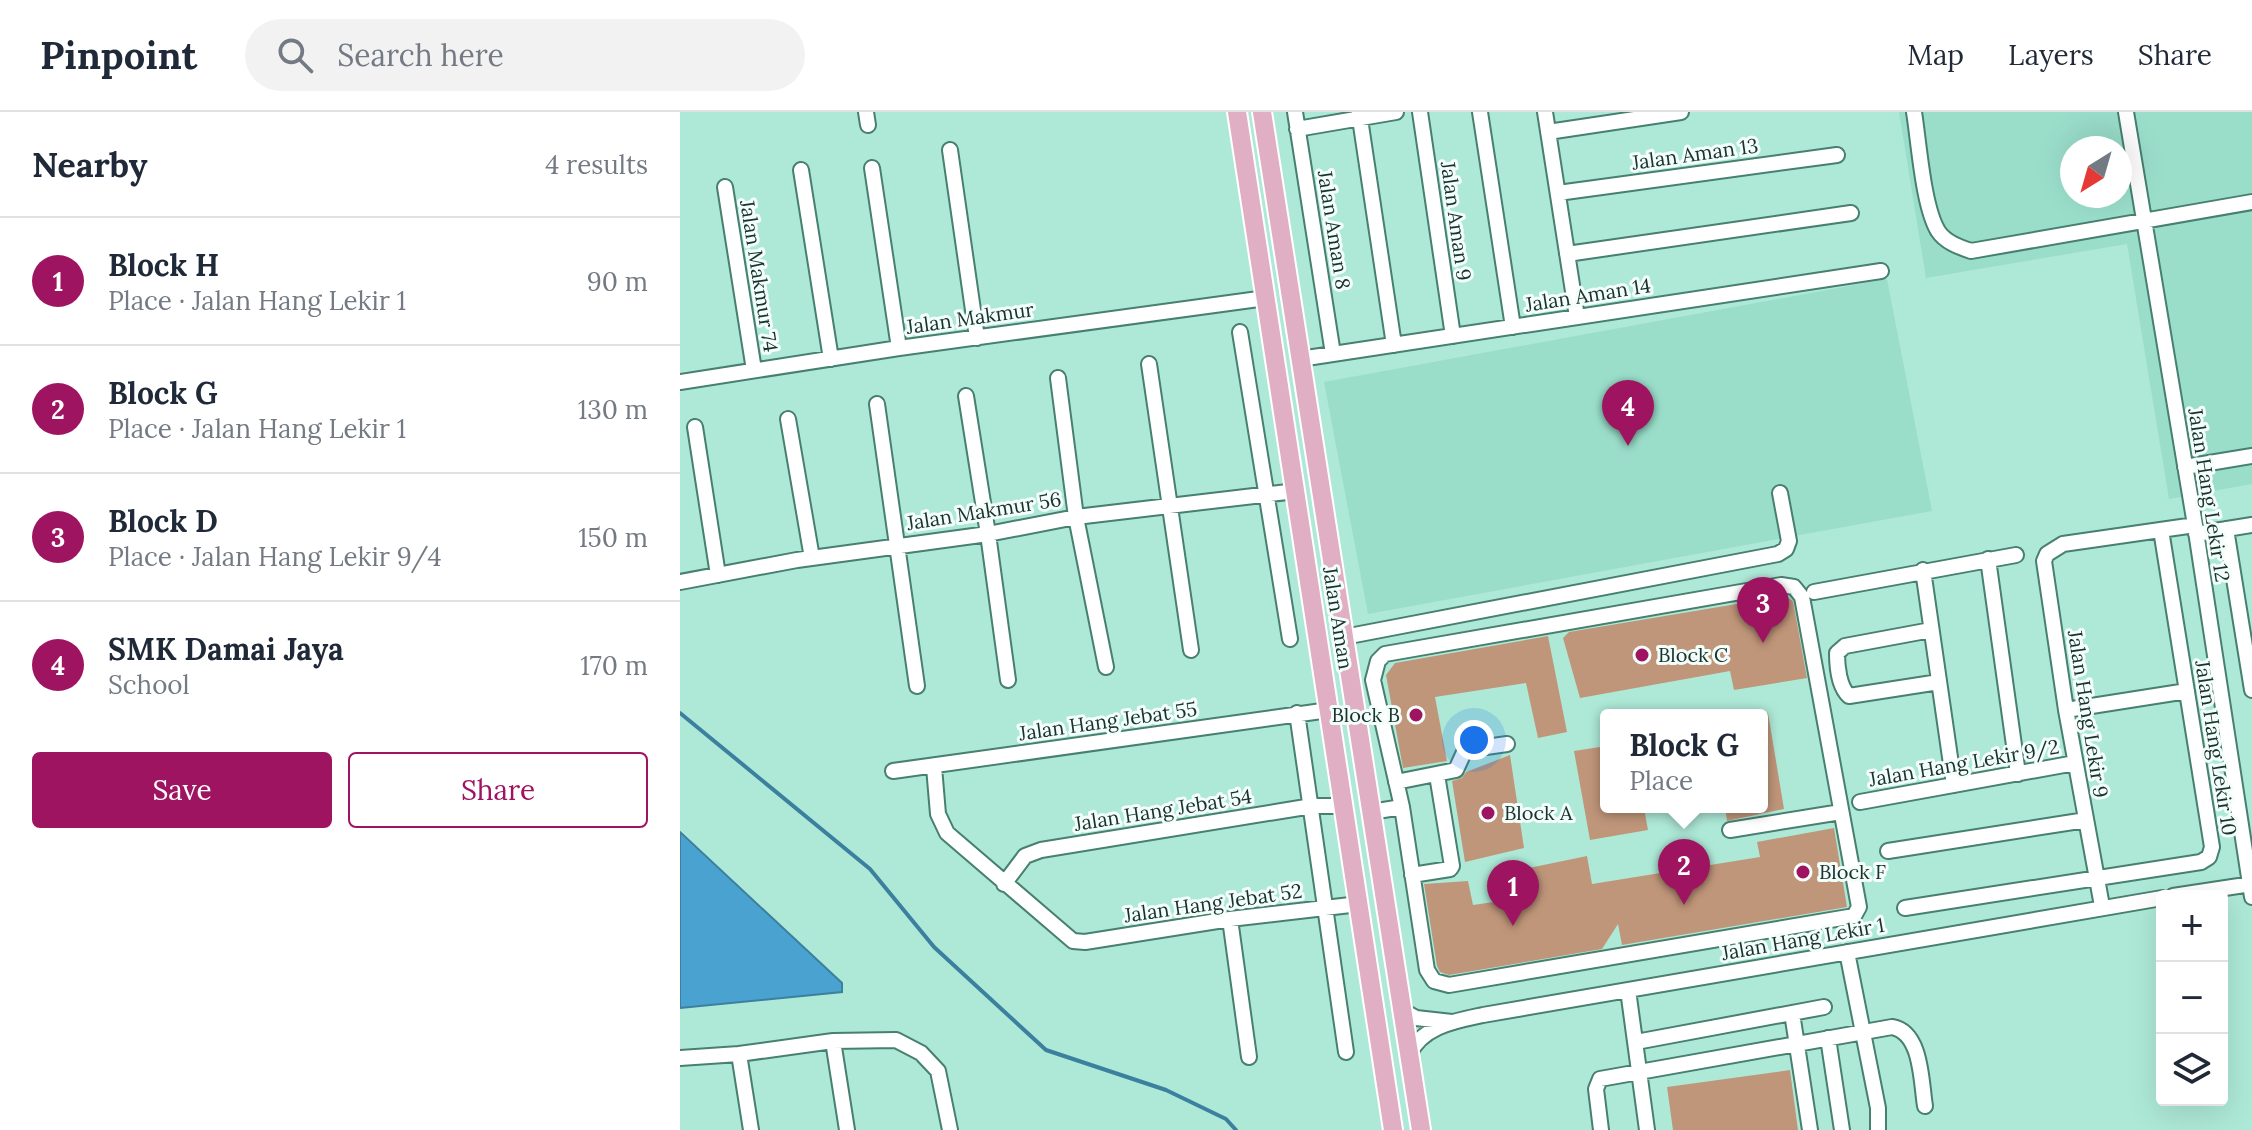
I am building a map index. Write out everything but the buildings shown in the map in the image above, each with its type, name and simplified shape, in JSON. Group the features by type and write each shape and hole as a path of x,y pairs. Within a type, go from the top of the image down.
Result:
{"main road":[{"name":"Jalan Aman","path":"1237,112 1393,1130"},
{"name":"Jalan Aman","path":"1262,112 1421,1130"}],"street":[{"name":"Jalan Aman 8","path":"1295,112 1333,354"},
{"path":"1297,129 1360,115 1396,112"},
{"name":"Jalan Aman 9","path":"1420,112 1453,336"},
{"path":"1480,112 1513,327"},
{"path":"1545,112 1577,317"},
{"path":"1548,132 1681,112"},
{"path":"1914,112 1931,213 1939,234 1971,251 2252,202"},
{"name":"Jalan Hang Lekir 12","path":"2126,112 2251,889"},
{"path":"1360,115 1394,345"},
{"path":"950,150 977,338"},
{"name":"Jalan Aman 13","path":"1558,193 1837,155"},
{"path":"872,168 899,348"},
{"path":"801,170 831,359"},
{"name":"Jalan Makmur 74","path":"725,187 754,370"},
{"path":"1567,254 1851,213"},
{"name":"Jalan Aman 14","path":"1300,359 1881,271"},
{"name":"Jalan Makmur","path":"680,382 899,348 1266,298"},
{"path":"1240,332 1290,639"},
{"path":"1149,364 1191,650"},
{"path":"1058,378 1076,517 1106,667"},
{"path":"966,396 1008,680"},
{"path":"877,404 917,686"},
{"path":"788,419 812,558"},
{"path":"695,427 718,575"},
{"path":"2185,467 2252,456"},
{"name":"Jalan Makmur 56","path":"680,582 899,544 988,534 1076,517 1296,491"},
{"path":"1344,637 1778,554 1786,549 1789,541 1780,493"},
{"path":"2161,530 2226,529 2252,525"},
{"path":"2226,529 2247,626 2252,690"},
{"name":"Jalan Hang Lekir 9","path":"2102,906 2066,710 2044,561 2047,554 2063,544 2161,530"},
{"name":"Jalan Hang Lekir 10","path":"2096,881 2201,862 2209,857 2212,847 2161,530"},
{"path":"1814,592 2016,555"},
{"path":"1988,559 2018,774"},
{"path":"1923,570 1954,785"},
{"path":"1781,585 1794,587 1802,597 1859,907 1854,916 1449,985 1434,981 1427,970 1402,807 1373,680 1378,661 1385,654 1781,585"},
{"path":"1931,630 1840,648 1836,658 1842,688 1849,696 1939,682"},
{"path":"2066,710 2187,691"},
{"name":"Jalan Hang Jebat 55","path":"893,771 1329,710"},
{"path":"1297,713 1346,1052"},
{"path":"1396,782 1459,769 1460,757 1465,750 1507,744"},
{"name":"Jalan Hang Lekir 9/2","path":"1860,802 2075,763"},
{"path":"934,767 938,814 942,825 1004,884"},
{"path":"1412,875 1450,869 1452,866 1437,775"},
{"name":"Jalan Hang Jebat 54","path":"1004,884 1025,856 1041,850 1312,806 1344,806"},
{"path":"1371,812 1402,807"},
{"path":"1730,830 1841,812"},
{"path":"1888,851 2086,820"},
{"path":"1905,908 2096,881"},
{"name":"Jalan Hang Jebat 52","path":"1004,884 1073,941 1085,942 1230,919 1359,904"},
{"path":"2228,891 2251,889"},
{"name":"Jalan Hang Lekir 1","path":"1409,1055 1415,1043 1425,1034 1452,1022 2156,899"},
{"path":"1230,919 1249,1057"},
{"path":"1847,952 1865,1033 1878,1108 1878,1130"},
{"path":"1628,990 1647,1130"},
{"path":"1636,1042 1824,1007"},
{"path":"1792,1013 1810,1130"},
{"name":"Jalan Hang Lekir 1","path":"1404,1017 1452,1022"},
{"path":"1601,1130 1596,1100 1600,1079 1892,1027 1903,1030 1909,1036 1916,1052 1925,1106"},
{"path":"1828,1038 1842,1130"},
{"path":"680,1058 739,1054 833,1041 896,1040 921,1053 938,1071 950,1130"},
{"path":"833,1041 847,1130"},
{"path":"739,1054 751,1130"}],"shaded area":[{"path":"1899,112 2252,112 2252,484 2169,499 2127,244 1926,278"},
{"path":"1887,279 1932,511 1368,614 1324,382"}],"water":[{"path":"680,832 842,983 842,992 680,1008"}],"waterway":[{"path":"680,713 870,869 934,947 1046,1050 1166,1090 1226,1119 1236,1130"}],"place":[{"name":"SMK Damai Jaya","path":"1628,446"},
{"name":"Block D","path":"1763,643"},
{"name":"Block C","path":"1642,655"},
{"name":"Block B","path":"1416,715"},
{"name":"Block A","path":"1488,813"},
{"name":"Block F","path":"1803,872"},
{"name":"Block G","path":"1684,905"},
{"name":"Block H","path":"1513,926"}]}
